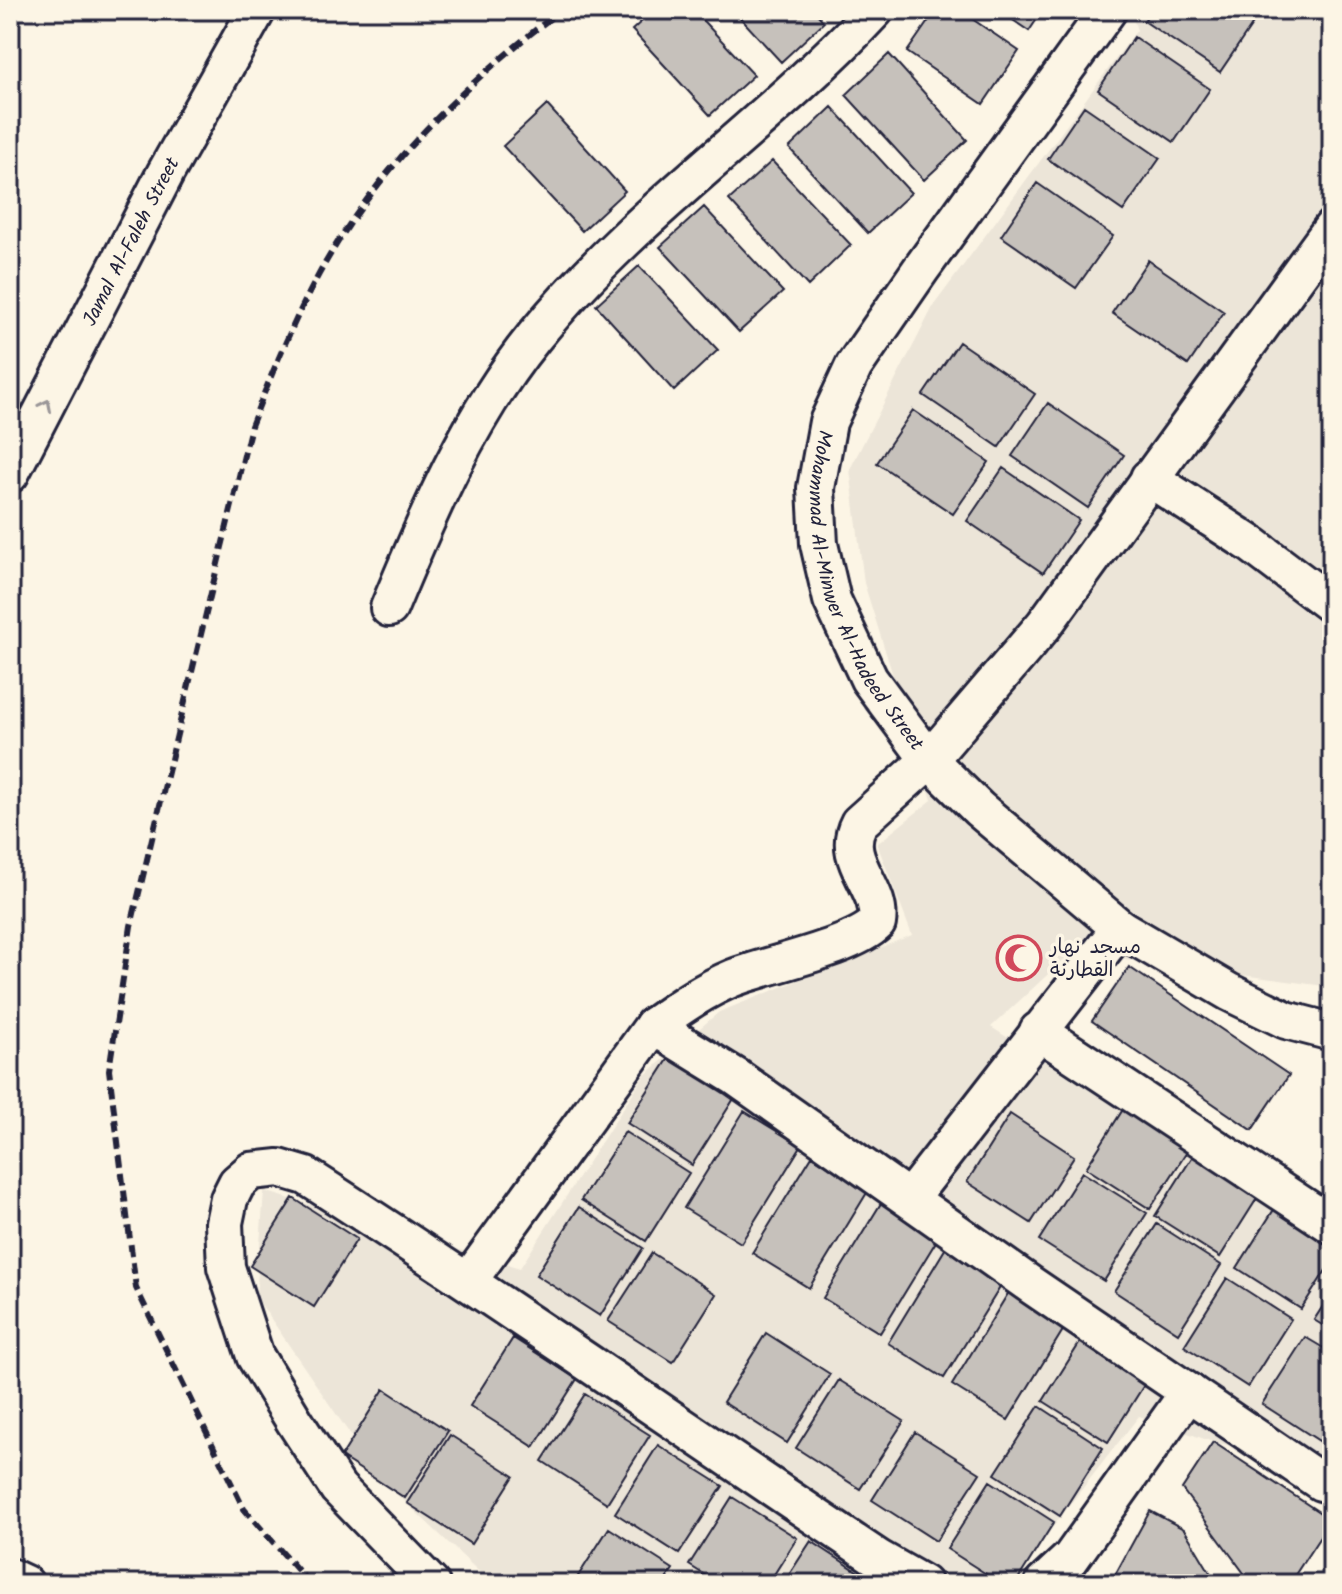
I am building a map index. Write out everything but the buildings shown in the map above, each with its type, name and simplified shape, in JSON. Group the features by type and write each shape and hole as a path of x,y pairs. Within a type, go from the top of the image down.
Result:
{"street":[{"name":"Jamal Al-Faleh Street","path":"10,419 122,213 238,10"},
{"name":"Jamal Al-Faleh Street","path":"10,474 166,172 257,10"},
{"path":"389,608 429,511 471,431 535,335 629,238 875,10"},
{"name":"Mohammad Al-Minwer Al-Hadeed Street","path":"1108,10 854,366 828,422 816,488 819,544 832,600 869,679 929,760 979,809 1120,928 1229,992 1286,1020 1332,1032"},
{"path":"469,1280 653,1026 699,993 853,938 877,923 879,912 854,856 855,832 859,823 929,760 1044,625 1332,228"},
{"path":"1149,478 1251,544 1332,605"},
{"path":"910,1198 1120,928"},
{"path":"653,1026 736,1077 1031,1285 1321,1482 1332,1485"},
{"path":"1038,1031 1332,1225"},
{"path":"431,1584 338,1488 255,1356 226,1267 224,1223 229,1199 237,1183 251,1171 279,1168 306,1176 469,1280 753,1476 879,1559 923,1584"},
{"path":"1043,1584 1071,1558 1189,1392"},
{"path":"10,1577 25,1584"}],"shaded area":[{"path":"1130,10 1332,10 1332,987 1072,952 991,1027 1332,1245 1332,1465 1213,1442 1139,1416 1008,1584 492,1584 380,1478 256,1297 264,1191 520,1268 644,1076 719,1012 912,935 877,844 932,800 864,583 850,469 934,305 1137,30"}],"railway":[{"path":"310,1584 244,1509 136,1288 109,1070 131,926 251,426 294,324 332,251 393,166 445,110 501,58 561,10"}],"place":[{"name":"مسجد نهار القطارنة","path":"1019,958"}]}
